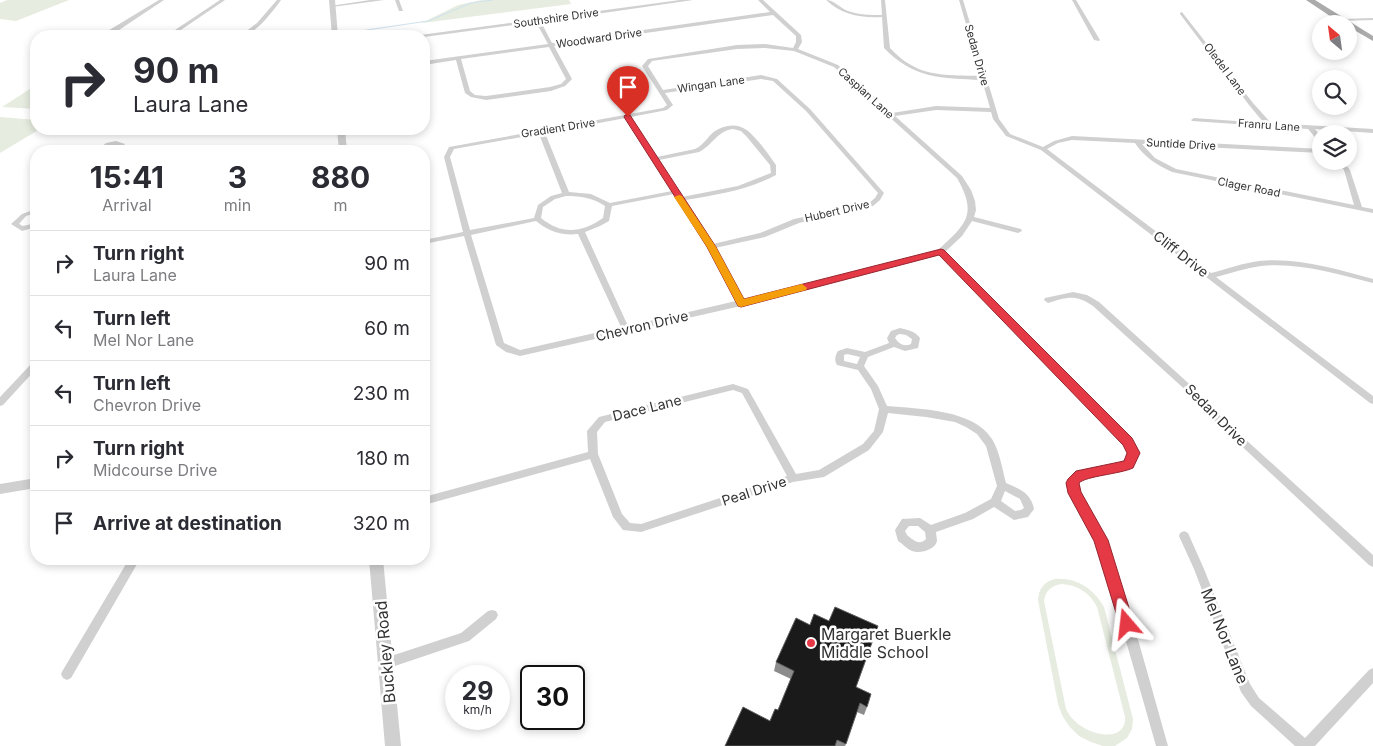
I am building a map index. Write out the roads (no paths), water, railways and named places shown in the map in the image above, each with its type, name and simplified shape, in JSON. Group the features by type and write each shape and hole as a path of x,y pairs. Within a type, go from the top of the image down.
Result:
{"main road":[{"path":"1310,0 1335,15"},
{"path":"1358,30 1373,39"}],"street":[{"path":"118,30 162,0"},
{"path":"178,30 223,0"},
{"path":"250,30 259,24 279,0"},
{"path":"334,30 332,3 382,0"},
{"path":"397,0 401,10"},
{"path":"632,0 638,7"},
{"name":"Southshire Drive","path":"430,35 691,0"},
{"path":"760,0 799,36 799,42 795,50"},
{"path":"828,0 848,14 883,16"},
{"path":"883,0 887,48 907,65 917,70 944,76 983,78"},
{"name":"Sedan Drive","path":"961,0 993,110"},
{"path":"1074,0 1097,40"},
{"name":"Oledel Lane","path":"1182,12 1251,104 1270,125"},
{"name":"Woodward Drive","path":"430,62 774,13"},
{"path":"1358,21 1373,19"},
{"path":"458,58 467,92 473,96 486,98 551,89 563,85 569,79 538,21"},
{"name":"Caspian Lane","path":"650,60 737,47 765,46 795,50 836,66 960,176 972,200 972,219"},
{"name":"Gradient Drive","path":"451,148 628,117 669,107 670,105 645,66 650,60"},
{"name":"Wingan Lane","path":"661,92 761,77"},
{"name":"Hubert Drive","path":"712,247 762,234 797,220 871,205 878,199 881,193 808,110 775,80 761,77"},
{"path":"891,115 936,108 993,110"},
{"name":"Cliff Drive","path":"993,110 999,125 1008,135 1043,149 1373,401"},
{"path":"628,117 674,192 712,247 741,303"},
{"name":"Franru Lane","path":"1194,120 1373,131"},
{"path":"655,159 697,151 703,148 715,134 724,128 733,127 743,130 773,165 774,174 764,180 719,192 680,199"},
{"path":"541,131 566,194"},
{"name":"Suntide Drive","path":"1043,149 1056,142 1072,138 1312,151"},
{"name":"Clager Road","path":"1137,141 1142,151 1152,160 1174,171 1373,212"},
{"name":"Chevron Drive","path":"451,148 447,157 500,345 508,350 520,353 741,303 941,252 972,219"},
{"path":"1345,170 1350,177 1359,209"},
{"path":"536,219 540,206 553,197 566,194 593,196 609,205 674,192"},
{"path":"430,241 536,219 552,230 565,233 580,232 594,228 606,219 609,205"},
{"path":"30,214 15,224 22,229 30,227"},
{"path":"972,219 1018,231"},
{"path":"580,232 626,330"},
{"path":"941,252 1123,436 1132,448 1133,457 1128,465 1081,474 1074,479 1073,483 1075,493 1101,540 1162,746"},
{"path":"1209,276 1263,263 1273,263 1295,264 1373,281"},
{"name":"Sedan Drive","path":"1048,300 1071,294 1081,294 1096,304 1373,562"},
{"path":"860,366 856,367 840,363 841,353 847,351 865,355 894,344"},
{"path":"860,366 865,355"},
{"path":"860,366 875,388 884,409 954,418 974,426 988,440 1002,486 995,502 969,516 930,530"},
{"path":"0,403 30,370"},
{"name":"Dace Lane","path":"593,454 592,430 602,419 733,387 745,391 793,478"},
{"name":"Peal Drive","path":"593,454 618,517 627,527 641,528 793,478 821,474 866,447 878,432 884,409"},
{"path":"430,499 593,454"},
{"path":"0,489 30,484"},
{"path":"995,502 1014,516 1024,514 1029,509 1028,502 1023,495 1002,486"},
{"name":"Mel Nor Lane","path":"1184,536 1245,688 1255,702 1305,746"},
{"path":"67,674 131,565"},
{"name":"Buckley Road","path":"377,565 393,746"},
{"path":"386,663 465,636 492,614"},
{"path":"1305,746 1373,674"}],"waterway":[{"path":"367,30 428,21 471,3 493,0"}],"place":[{"name":"Margaret Buerkle Middle School","path":"811,643"}]}
